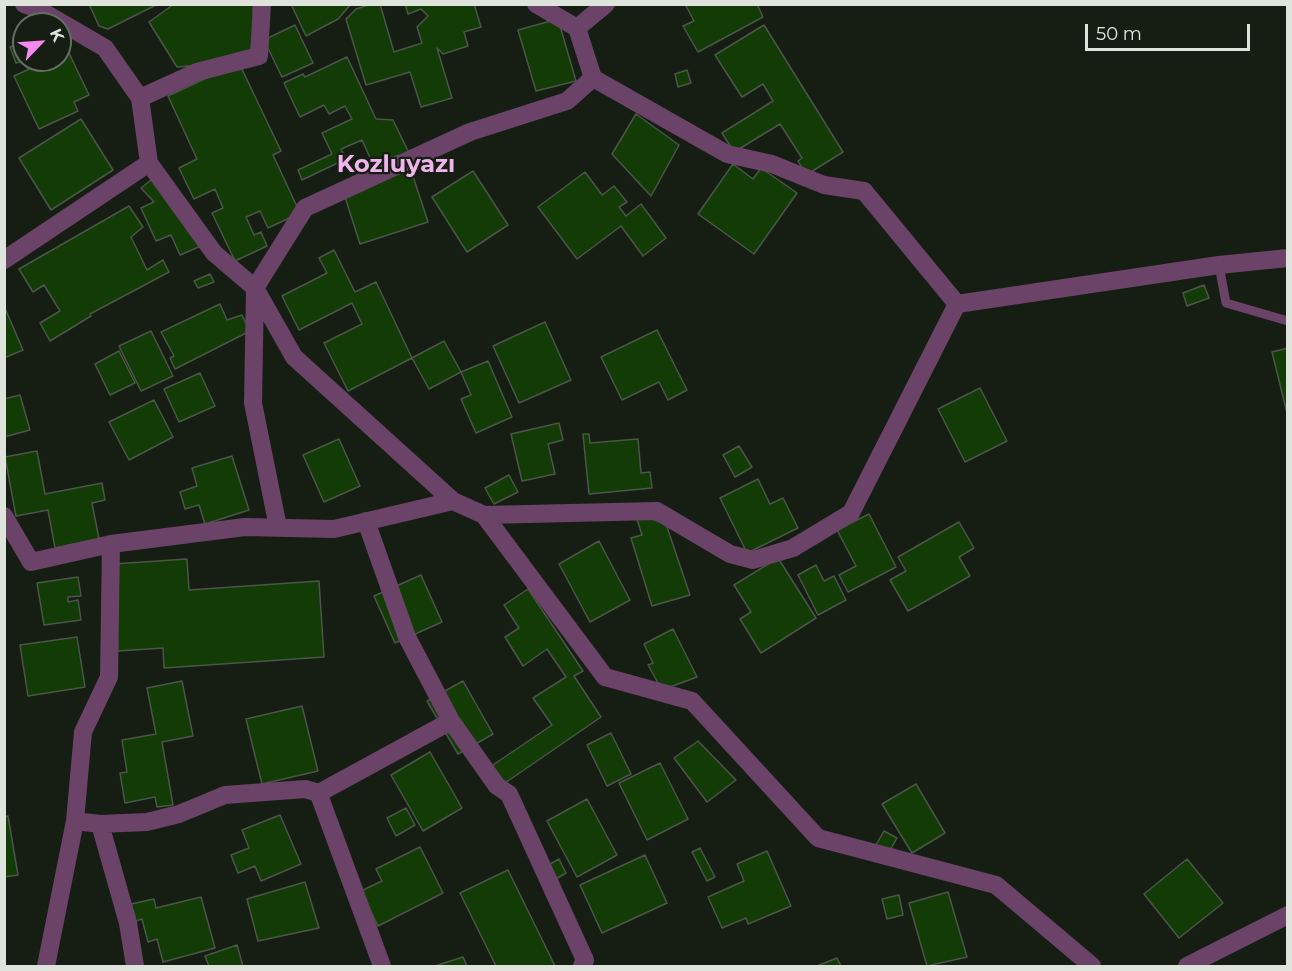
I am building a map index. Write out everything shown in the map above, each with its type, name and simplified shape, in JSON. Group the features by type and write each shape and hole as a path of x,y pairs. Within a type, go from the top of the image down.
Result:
{"street":[{"path":"24,4 38,9 105,48 140,98 149,162 214,253 255,288 294,357 453,501 484,515 657,511 730,554 753,560 793,548 851,513 957,304"},
{"path":"140,98 197,72 259,56 262,4"},
{"path":"536,4 576,28 593,78 727,154 772,164 824,185 864,192 957,304"},
{"path":"576,28 606,4"},
{"path":"278,528 253,403 255,288 305,208 470,132 567,101 593,78"},
{"path":"4,260 149,162"},
{"path":"957,304 1287,258"},
{"path":"4,516 32,562 111,544 245,527 334,529 453,501"},
{"path":"484,515 605,677 692,701 818,838 996,885 1092,966"},
{"path":"366,521 407,637 451,721 497,786 509,794 585,960 582,966"},
{"path":"46,966 75,821 83,732 109,677 111,544"},
{"path":"75,821 100,824 147,822 179,814 225,795 305,789 318,792 451,721"},
{"path":"318,792 382,966"},
{"path":"100,824 128,923 135,966"},
{"path":"1187,966 1287,915"}],"lane":[{"path":"1219,266 1226,303 1287,321"}],"building":[{"path":"89,4 158,4 108,29 99,26"},
{"path":"174,4 253,4 256,55 224,63 177,67 149,22"},
{"path":"291,4 351,4 338,19 306,36"},
{"path":"380,4 394,52 422,43 417,27 428,16 421,9 408,14 405,4 474,4 481,27 464,32 468,46 443,54 437,48 452,98 421,107 410,72 366,85 346,19 356,9"},
{"path":"685,4 757,4 763,17 698,52 683,26 694,21"},
{"path":"558,19 576,81 536,91 518,30"},
{"path":"295,25 313,63 282,77 264,40"},
{"path":"764,25 843,152 806,175 798,161 802,158 780,124 734,152 722,133 773,101 763,84 742,97 715,55"},
{"path":"347,57 376,119 393,120 409,153 372,162 362,140 341,149 346,159 302,180 298,170 332,154 322,133 352,119 345,106 329,114 324,105 300,117 284,83 303,74 305,77"},
{"path":"72,59 89,95 74,102 78,111 39,129 14,76 23,72 72,72"},
{"path":"239,63 281,151 273,155 300,213 268,228 260,211 246,217 254,235 261,232 267,246 235,261 212,213 223,208 215,189 194,199 179,168 197,159 168,96"},
{"path":"687,70 691,83 678,87 675,74"},
{"path":"636,114 679,145 651,196 612,154"},
{"path":"81,119 113,170 51,210 19,158"},
{"path":"733,164 753,179 761,168 797,193 754,254 698,214"},
{"path":"410,167 428,222 360,244 344,194"},
{"path":"473,171 508,225 467,252 432,197"},
{"path":"585,172 602,195 614,186 627,202 619,207 626,216 641,204 666,238 643,256 621,226 577,259 538,207"},
{"path":"156,176 201,246 180,255 171,235 156,241 141,208 154,202 141,188"},
{"path":"129,206 143,227 131,237 147,270 163,260 169,272 90,314 91,316 50,341 40,323 60,311 44,285 33,292 19,269"},
{"path":"334,250 355,292 376,282 412,358 348,391 324,343 362,324 352,303 299,330 282,296 327,273 319,258"},
{"path":"210,274 214,282 198,288 194,281"},
{"path":"1204,285 1209,298 1187,306 1183,293"},
{"path":"220,304 227,320 242,315 250,331 175,369 170,358 174,356 161,332"},
{"path":"4,306 23,350 4,358"},
{"path":"545,322 571,380 519,403 493,346"},
{"path":"657,330 687,390 668,400 659,382 622,400 601,357"},
{"path":"151,331 173,376 141,391 119,346"},
{"path":"444,341 461,372 429,389 412,358"},
{"path":"1288,348 1288,417 1272,352"},
{"path":"119,351 135,383 110,395 95,364"},
{"path":"488,361 512,417 476,433 461,399 471,395 461,372"},
{"path":"200,373 215,406 179,422 164,389"},
{"path":"980,388 1007,441 965,462 938,409"},
{"path":"20,395 30,430 4,437 4,399"},
{"path":"154,400 173,437 129,460 109,422"},
{"path":"559,423 563,440 548,444 555,474 522,481 511,434"},
{"path":"583,434 589,434 590,443 638,439 641,473 650,472 652,488 589,494"},
{"path":"339,439 360,486 324,502 303,455"},
{"path":"739,446 752,467 735,477 723,455"},
{"path":"37,451 45,494 102,483 105,500 92,503 99,539 55,548 48,510 16,516 5,457"},
{"path":"232,456 249,510 205,524 199,505 185,509 180,492 197,486 192,468"},
{"path":"509,475 518,492 494,504 485,488"},
{"path":"758,479 770,504 783,498 798,528 747,553 720,498"},
{"path":"635,513 666,524 690,595 652,606 631,538 642,535"},
{"path":"869,514 896,567 848,592 839,575 856,566 837,530"},
{"path":"959,522 974,548 959,557 970,576 908,611 890,580 906,571 898,557"},
{"path":"599,541 630,600 590,622 559,564"},
{"path":"778,558 816,618 761,653 740,619 751,612 734,585"},
{"path":"187,559 189,590 319,581 324,657 164,668 163,648 118,651 113,564"},
{"path":"816,565 824,581 834,576 846,600 818,615 798,575"},
{"path":"421,575 442,622 395,643 374,596"},
{"path":"78,577 81,596 68,597 68,602 78,600 81,620 44,625 37,583"},
{"path":"528,589 583,671 574,676 601,717 502,785 490,767 552,725 533,698 566,677 547,649 523,666 505,637 519,628 504,605"},
{"path":"673,629 697,677 662,690 648,665 653,663 644,644"},
{"path":"77,637 85,687 28,696 20,645"},
{"path":"182,681 193,736 162,742 173,805 157,807 155,797 125,803 120,773 127,772 122,740 156,734 147,688"},
{"path":"463,681 493,734 458,754 427,701"},
{"path":"302,706 318,771 262,784 246,719"},
{"path":"611,733 631,774 607,786 587,745"},
{"path":"698,741 736,780 707,802 674,758"},
{"path":"430,752 462,808 423,831 391,775"},
{"path":"660,763 688,819 647,840 619,783"},
{"path":"916,784 945,833 912,853 882,804"},
{"path":"587,799 617,855 577,877 547,821"},
{"path":"406,808 415,825 396,836 387,818"},
{"path":"280,815 301,864 261,881 255,866 238,873 231,855 249,848 242,830"},
{"path":"8,816 18,875 4,877 4,817"},
{"path":"884,831 897,838 889,852 876,845"},
{"path":"420,847 443,893 378,926 361,891 382,881 376,869"},
{"path":"700,848 715,877 707,881 692,852"},
{"path":"767,851 791,906 748,924 746,918 722,928 708,897 744,881 737,864"},
{"path":"645,855 667,903 602,933 580,885"},
{"path":"559,859 566,873 544,886 536,872"},
{"path":"1187,859 1223,903 1179,938 1144,894"},
{"path":"508,870 555,966 496,966 460,893"},
{"path":"305,882 319,928 258,941 247,899"},
{"path":"948,892 967,957 927,966 909,903"},
{"path":"899,895 903,915 887,919 882,899"},
{"path":"201,897 215,948 163,962 157,939 148,942 142,919 136,921 131,904 154,899 156,908"},
{"path":"237,945 243,966 209,966 205,956"},
{"path":"463,957 467,966 435,966"},
{"path":"837,958 841,966 817,966"}],"district":[{"name":"Kozluyazı","path":"396,165"}]}
